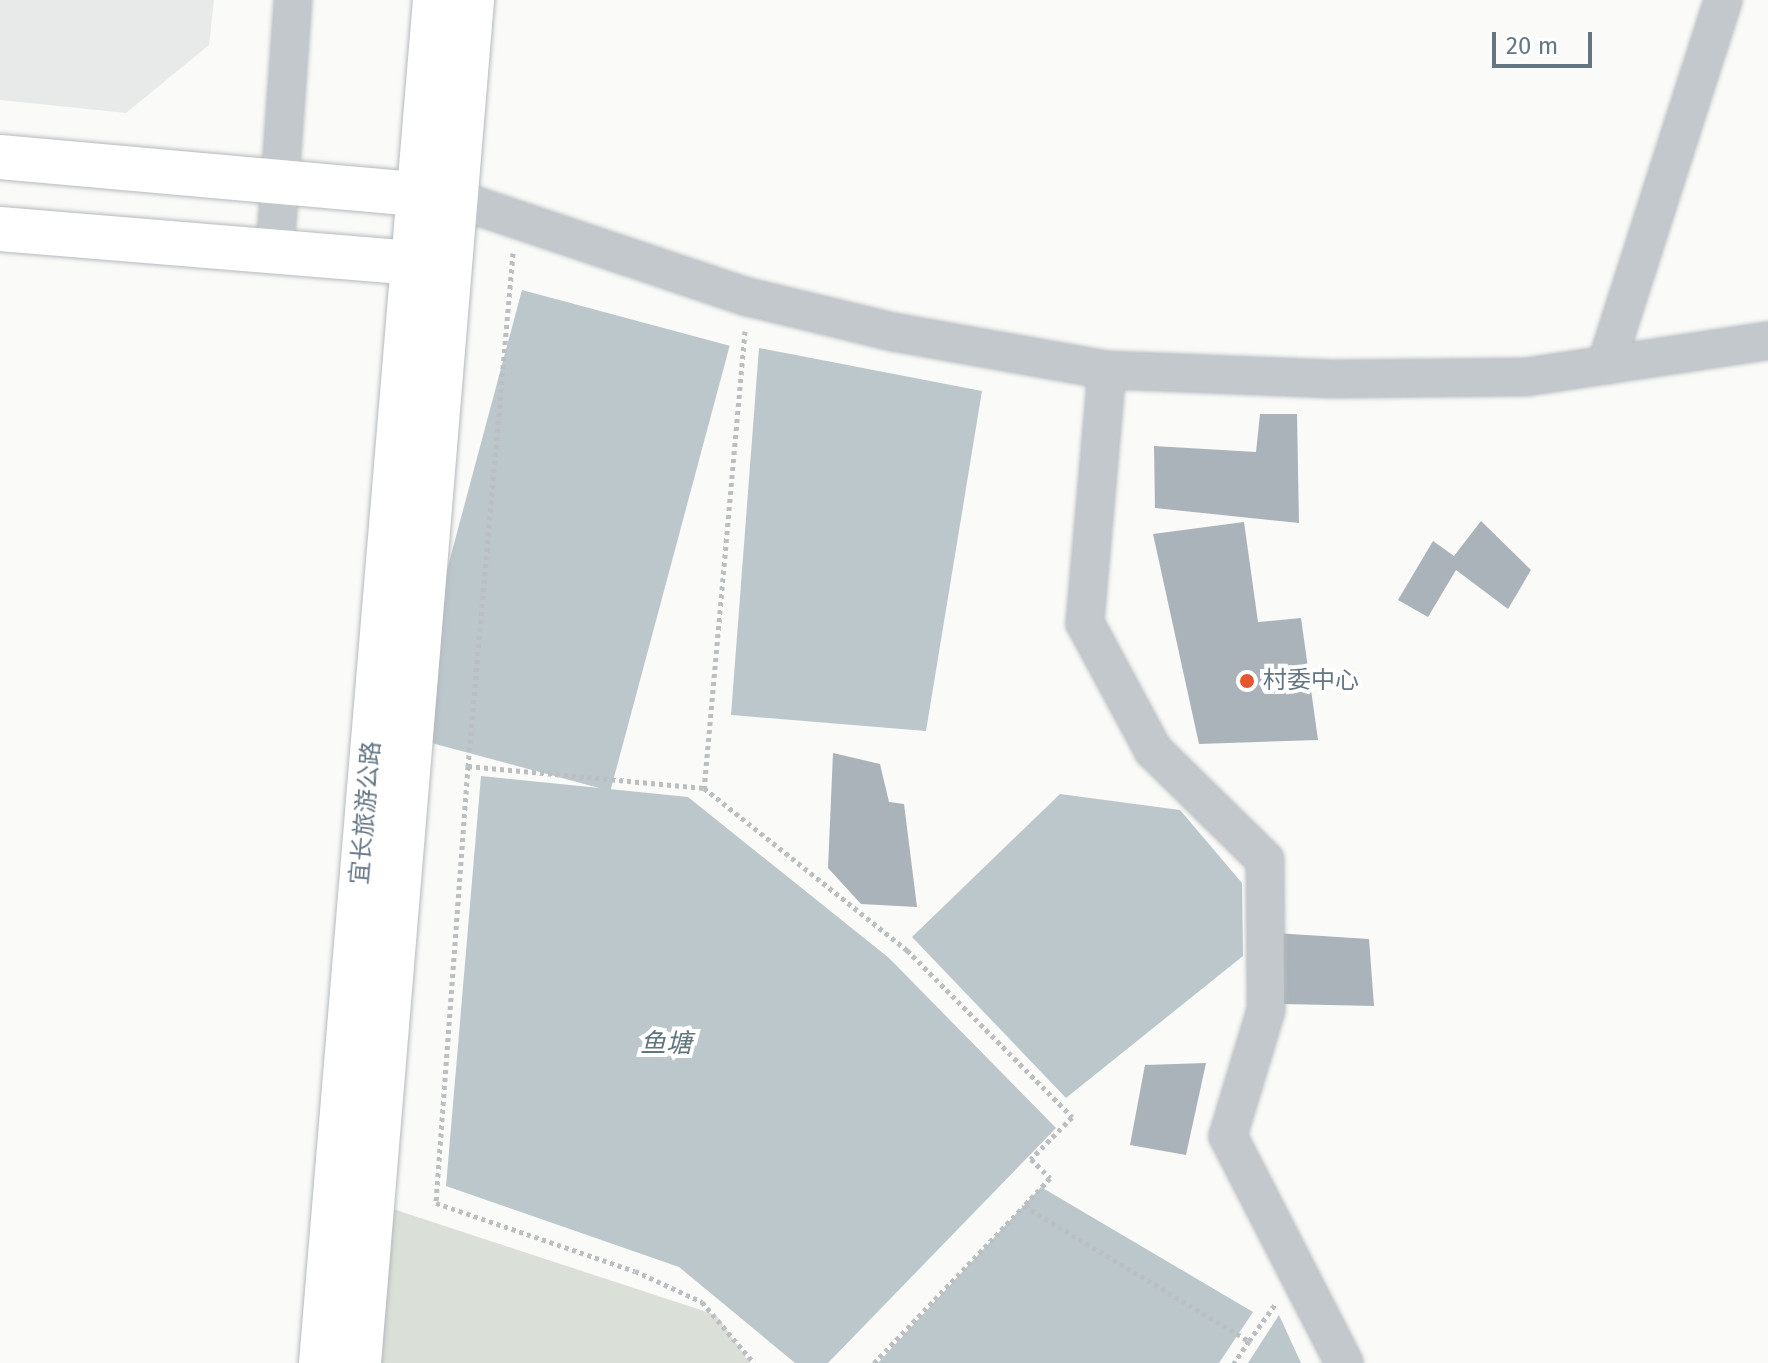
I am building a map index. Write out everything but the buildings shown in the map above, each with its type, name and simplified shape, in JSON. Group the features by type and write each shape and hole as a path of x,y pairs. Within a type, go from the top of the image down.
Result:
{"main road":[{"path":"0,229 429,264 434,196 435,0"},
{"path":"434,196 472,0"},
{"path":"0,157 434,196"},
{"name":"宜长旅游公路","path":"321,1363 429,264"},
{"name":"宜长旅游公路","path":"359,1363 429,264"}],"street":[{"path":"275,251 293,0"},
{"path":"1606,365 1723,0"},
{"path":"434,196 516,219 748,297 893,332 1107,370 1334,379 1526,377 1768,341"},
{"path":"1107,370 1085,623 1153,750 1265,860 1266,1010 1228,1136 1344,1363"}],"path":[{"path":"516,219 468,766 436,1203 635,1271 702,1302 754,1363"},
{"path":"704,788 748,297"},
{"path":"468,766 704,788 907,950 1072,1117 1031,1159 1050,1178 874,1363"},
{"path":"1024,1206 1249,1341 1234,1363"}],"shaded area":[{"path":"0,0 214,0 209,45 126,113 0,100"},
{"path":"390,1208 716,1315 750,1363 378,1363"}],"water":[{"path":"522,290 730,346 610,791 403,735"},
{"path":"759,348 982,391 926,731 731,715"},
{"name":"鱼塘","path":"481,776 688,797 889,958 1056,1128 828,1363 795,1363 679,1267 446,1186"},
{"path":"1060,794 1180,810 1242,883 1243,956 1066,1098 912,937"},
{"path":"1041,1187 1253,1312 1219,1363 878,1363"},
{"path":"1279,1315 1301,1363 1248,1363"}],"place":[{"name":"村委中心","path":"1247,681"}]}
